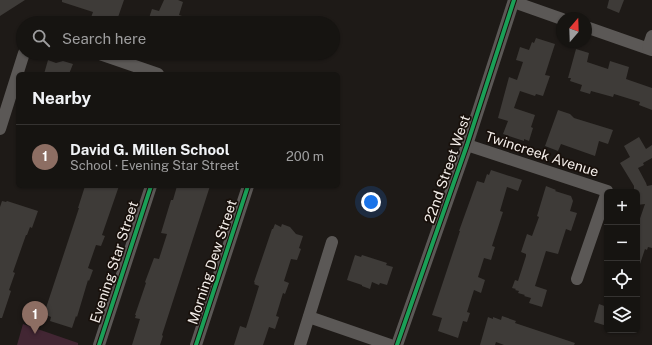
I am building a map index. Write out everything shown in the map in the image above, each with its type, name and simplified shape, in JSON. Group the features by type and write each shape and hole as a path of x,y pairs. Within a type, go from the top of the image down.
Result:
{"street":[{"path":"514,1 556,17"},
{"name":"22nd Street West","path":"397,345 467,145 514,1"},
{"path":"592,29 650,49 652,36"},
{"path":"18,72 22,60"},
{"path":"117,60 152,72"},
{"path":"0,129 16,78"},
{"name":"Twincreek Avenue","path":"467,145 604,191"},
{"name":"Evening Star Street","path":"99,345 150,188"},
{"name":"Morning Dew Street","path":"196,345 247,188"},
{"path":"577,279 604,201"},
{"path":"300,345 332,242"},
{"path":"309,318 390,345"}],"shaded area":[{"path":"23,324 78,343 78,345 17,345"}],"building":[{"path":"0,0 25,0 0,16"},
{"path":"62,0 124,0 118,16 92,16 93,12 62,2"},
{"path":"164,0 178,0 183,2 179,15 182,16 150,16 152,9 159,11"},
{"path":"609,0 624,0 619,13 607,8"},
{"path":"536,38 555,44 545,75 550,76 543,96 536,94 535,96 520,91 514,108 535,115 529,141 524,139 524,141 503,134 508,121 498,118 509,77 517,80 523,62 516,60 520,47 529,50 532,42 534,43"},
{"path":"576,49 589,53 587,62 608,69 610,61 629,67 626,79 652,88 652,110 639,105 640,102 614,94 613,97 591,91 590,94 580,91 582,85 570,81 571,78 568,78"},
{"path":"48,60 56,63 63,61 73,64 70,72 45,72"},
{"path":"558,110 570,114 574,118 613,130 608,144 599,141 595,156 561,144 558,151 545,146"},
{"path":"639,137 646,149 652,145 652,158 638,168 647,186 652,185 652,248 648,247 647,250 645,249 640,264 640,218 645,204 640,205 640,189 634,189 634,186 620,163 630,157 624,146"},
{"path":"491,170 522,180 518,191 507,187 500,211 503,212 492,246 495,247 491,260 484,258 478,277 485,280 481,293 474,290 467,312 470,313 467,322 463,321 458,338 438,331 442,318 432,315 477,181 484,183 487,174 489,175"},
{"path":"546,186 556,190 555,191 571,196 573,201 570,211 577,213 571,231 566,229 558,254 546,251 535,286 547,290 542,307 529,303 531,298 518,293 519,291 512,288 515,280 518,281 526,256 526,254 521,252 527,234 532,236 539,217 537,216"},
{"path":"84,188 118,188 102,235 105,236 101,246 96,245 88,268 93,270 89,281 88,280 77,317 76,316 72,328 50,321 51,317 44,314"},
{"path":"176,188 209,188 160,345 132,345 140,319 135,318 135,315 154,258 159,259 167,234 161,233 171,200 173,200"},
{"path":"2,201 7,201 38,211 32,228 30,227 26,235 13,272 15,273 9,290 11,291 2,318 0,318 0,207"},
{"path":"275,224 281,227 282,224 290,227 296,234 303,236 299,248 301,249 297,260 291,259 284,281 289,283 285,294 283,293 276,316 279,317 275,329 269,327 263,345 234,345 240,326 246,328 259,286 254,284 254,282"},
{"path":"355,255 361,257 362,255 387,263 386,265 393,267 387,285 380,283 379,285 372,282 370,289 347,280"},
{"path":"599,304 604,306 604,325 594,322"},
{"path":"502,316 516,321 515,323 575,343 574,345 504,345 496,342 495,345 480,345 488,317 501,320"}],"cycle path":[{"path":"397,345 467,145 514,0"},
{"path":"99,345 150,188"},
{"path":"196,345 247,188"}],"place":[{"name":"David G. Millen School","path":"35,334"}]}
